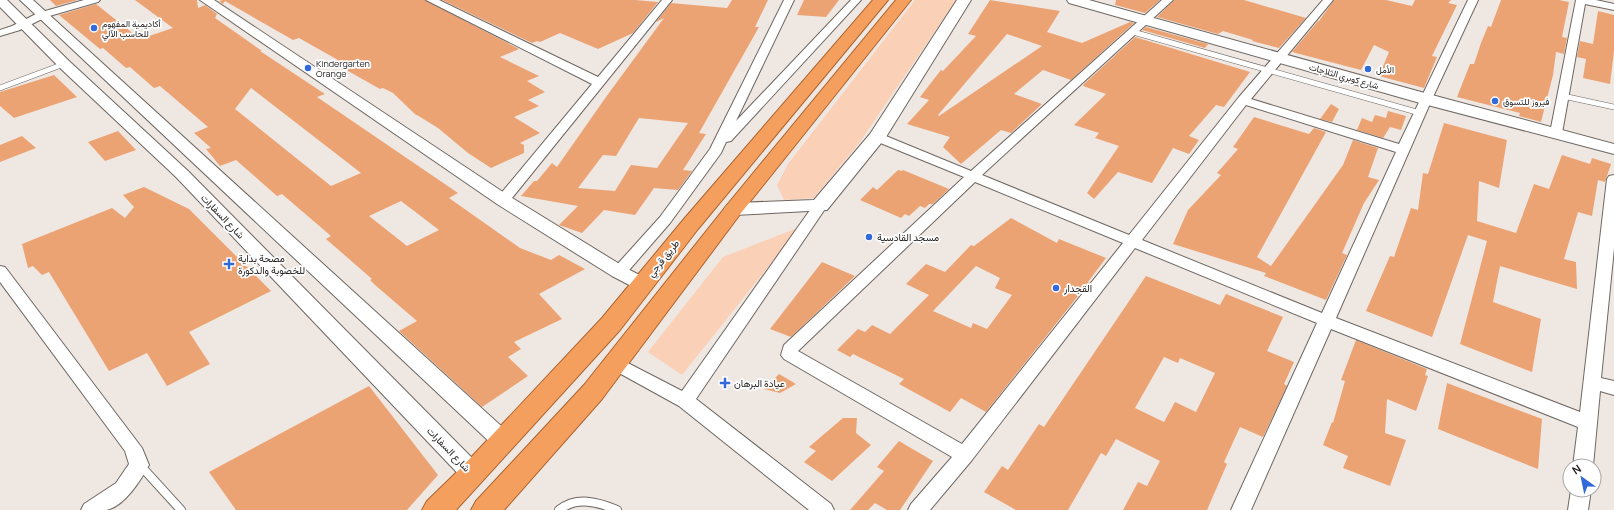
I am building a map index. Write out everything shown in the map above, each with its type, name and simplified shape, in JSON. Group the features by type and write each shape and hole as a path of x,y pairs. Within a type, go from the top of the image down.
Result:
{"highway":[{"name":"طريق قرجي","path":"437,510 473,474 611,324 642,284 881,0"},
{"path":"486,510 593,392 616,364 734,209 904,0"},
{"path":"824,67 846,71"},
{"path":"611,324 635,339"}],"main road":[{"path":"734,209 820,206 877,137 964,0"},
{"name":"شارع كوبري الثلاجات","path":"1074,0 1280,58 1423,106 1556,133 1614,149"}],"street":[{"name":"شارع السفارات","path":"0,0 64,64 182,174 473,474"},
{"path":"26,0 503,441"},
{"path":"0,33 42,15 95,0"},
{"path":"206,0 503,200 619,272 642,284"},
{"path":"431,0 598,82"},
{"path":"716,150 789,0"},
{"path":"619,272 665,220 716,150 856,0"},
{"path":"965,455 790,356 790,349 974,175 1168,0"},
{"path":"918,510 965,455 1243,100 1328,0"},
{"path":"1242,510 1423,106 1473,0"},
{"path":"1556,133 1582,0 1614,7"},
{"path":"503,200 662,1"},
{"path":"1243,100 1404,150"},
{"path":"877,137 974,175 1132,242 1327,321 1588,423"},
{"path":"1584,458 1614,179"},
{"path":"685,401 820,206"},
{"path":"2,277 133,448 139,465 123,489 91,510"},
{"path":"616,364 685,401 824,510"},
{"path":"1592,383 1614,388"},
{"path":"1578,510 1580,498"}],"lane":[{"path":"1133,32 1269,71 1423,106"},
{"path":"0,88 64,64"},
{"path":"1563,96 1614,106"},
{"path":"139,465 181,510"},
{"path":"559,510 581,500 606,505 617,510"}],"shaded area":[{"path":"915,0 956,0 860,142 814,198 784,200 777,185 788,164"},
{"path":"800,227 682,375 648,352 723,257"}],"building":[{"path":"50,0 78,0 56,6"},
{"path":"135,0 197,0 198,8 205,5 217,14 215,18 262,51 260,51 325,94 317,97 458,193 449,198 520,248 551,260 559,255 585,269 539,294 562,319 514,342 521,349 508,357 528,376 482,407 399,331 417,321 375,285 370,280 372,279 326,239 331,236 282,194 277,196 236,160 220,166 206,149 211,148 194,133 208,127 160,86 154,88 130,67 126,68 103,48 100,49 59,15 96,4 140,39 173,28","holes":["251,88 361,173 331,186 235,109","401,201 439,230 407,246 369,216"]},
{"path":"425,0 519,49 500,57 539,76 527,81 545,92 528,100 539,106 514,117 540,133 520,143 524,145 524,153 491,168 468,153 438,128 416,115 393,93 383,88 380,89 332,62 338,60 299,38 293,40 225,1 223,4 219,1"},
{"path":"442,0 635,0 658,2 633,33 598,49 560,33 540,42 537,41 532,43"},
{"path":"732,0 768,0 755,27 759,27 699,133 706,134 683,170 692,171 678,190 654,188 635,215 604,210 582,233 559,225 578,206 521,196 534,181 537,181 552,163 557,167 664,18 656,22 671,3 727,8","holes":["639,118 688,123 657,168 631,165 615,191 578,188 603,155 616,156"]},
{"path":"804,0 839,0 826,17 797,15"},
{"path":"990,0 1060,11 1047,32 1082,43 1130,22 1134,23 1071,80 1043,70 1014,94 1042,104 1011,133 1001,130 961,164 943,147 950,137 907,124 929,100 920,97 941,70 943,71 976,36 968,34","holes":["1007,34 1042,46 939,116 938,115"]},
{"path":"1116,0 1160,0 1145,13 1115,5"},
{"path":"1174,0 1244,0 1306,18 1279,48 1223,31 1218,34 1157,17"},
{"path":"1334,0 1386,0 1412,6 1415,0 1451,0 1448,3 1457,5 1432,56 1437,57 1424,88 1379,76 1389,52 1374,45 1361,70 1292,52 1319,21"},
{"path":"1501,0 1559,0 1569,2 1562,37 1567,38 1564,54 1556,52 1553,75 1541,122 1519,116 1520,113 1457,97 1470,64 1474,64 1488,26 1491,27"},
{"path":"1598,11 1614,15 1614,51 1610,84 1583,78 1586,59 1577,57 1580,41 1593,44"},
{"path":"1146,27 1208,44 1205,48 1142,30"},
{"path":"1135,37 1250,72 1224,107 1216,105 1189,136 1199,140 1189,154 1173,148 1152,183 1118,172 1094,199 1087,193 1119,146 1095,138 1099,133 1074,125 1106,94 1083,86"},
{"path":"54,75 77,97 14,118 0,106 0,92"},
{"path":"1331,104 1339,109 1332,122 1320,119"},
{"path":"1388,111 1406,116 1401,130 1390,127 1383,138 1357,130 1362,118 1372,122 1375,115 1386,118"},
{"path":"1254,117 1309,134 1314,128 1326,132 1257,257 1271,266 1343,165 1353,140 1378,148 1368,177 1379,180 1364,203 1342,253 1347,255 1326,300 1264,276 1266,273 1173,244 1188,210 1221,175 1217,173 1238,149 1233,147"},
{"path":"1444,123 1507,140 1499,188 1479,181 1477,221 1516,233 1534,184 1549,189 1562,155 1590,164 1592,158 1611,164 1605,182 1598,180 1592,216 1578,212 1564,259 1576,262 1577,289 1500,266 1493,302 1541,319 1532,372 1460,344 1487,241 1468,235 1432,337 1366,311 1390,256 1394,257 1411,208 1418,210 1423,173 1428,174"},
{"path":"118,131 136,150 105,161 88,142"},
{"path":"22,136 36,148 0,162 0,145"},
{"path":"898,170 903,170 949,189 933,204 929,204 925,208 920,206 909,216 905,214 901,218 860,200 873,187 877,190"},
{"path":"144,187 189,209 271,291 189,332 210,364 167,386 147,353 109,371 49,272 42,275 33,266 28,268 22,244 112,208 125,218 134,207 123,195"},
{"path":"1011,218 1057,243 1059,239 1106,258 1089,282 986,412 961,398 950,412 899,384 904,379 853,354 850,357 837,350 858,329 865,332 872,325 890,334 929,295 906,284 926,264 945,272 971,245 974,246","holes":["976,266 1000,278 995,288 1012,295 987,329 973,323 971,328 933,311"]},
{"path":"822,262 855,276 791,337 770,329"},
{"path":"1146,276 1220,305 1226,294 1283,317 1267,351 1294,362 1284,384 1287,386 1263,437 1240,427 1224,462 1227,464 1207,510 1123,510 1138,482 1147,486 1160,461 1116,439 1106,456 1101,453 1068,510 1016,510 984,492 1002,466 1008,470 1039,424 1044,427","holes":["1164,357 1178,363 1180,358 1215,373 1196,412 1175,402 1164,422 1135,408"]},
{"path":"1356,340 1427,369 1425,375 1428,376 1416,411 1387,399 1385,433 1406,440 1390,486 1343,468 1348,456 1323,445 1332,422 1333,423 1345,381 1341,380"},
{"path":"779,374 796,384 780,393 764,389"},
{"path":"1447,383 1542,419 1538,469 1438,429"},
{"path":"369,386 438,475 407,510 236,510 209,472"},
{"path":"843,418 857,418 856,433 871,445 832,481 804,462 816,451 809,447"},
{"path":"899,441 933,461 900,510 887,510 875,503 868,510 850,510 884,471 877,467"}],"place":[{"name":"أكاديمية المفهوم للحاسب الآلي","path":"94,28"},
{"name":"Kindergarten Orange","path":"308,68"},
{"name":"الأمل","path":"1368,69"},
{"name":"فيروز للتسوق","path":"1495,101"},
{"name":"مسجد القادسية","path":"869,237"},
{"name":"مصحة بداية للخصوبة والدكورة","path":"229,264"},
{"name":"القجدار","path":"1056,288"},
{"name":"عيادة البرهان","path":"725,383"}]}
